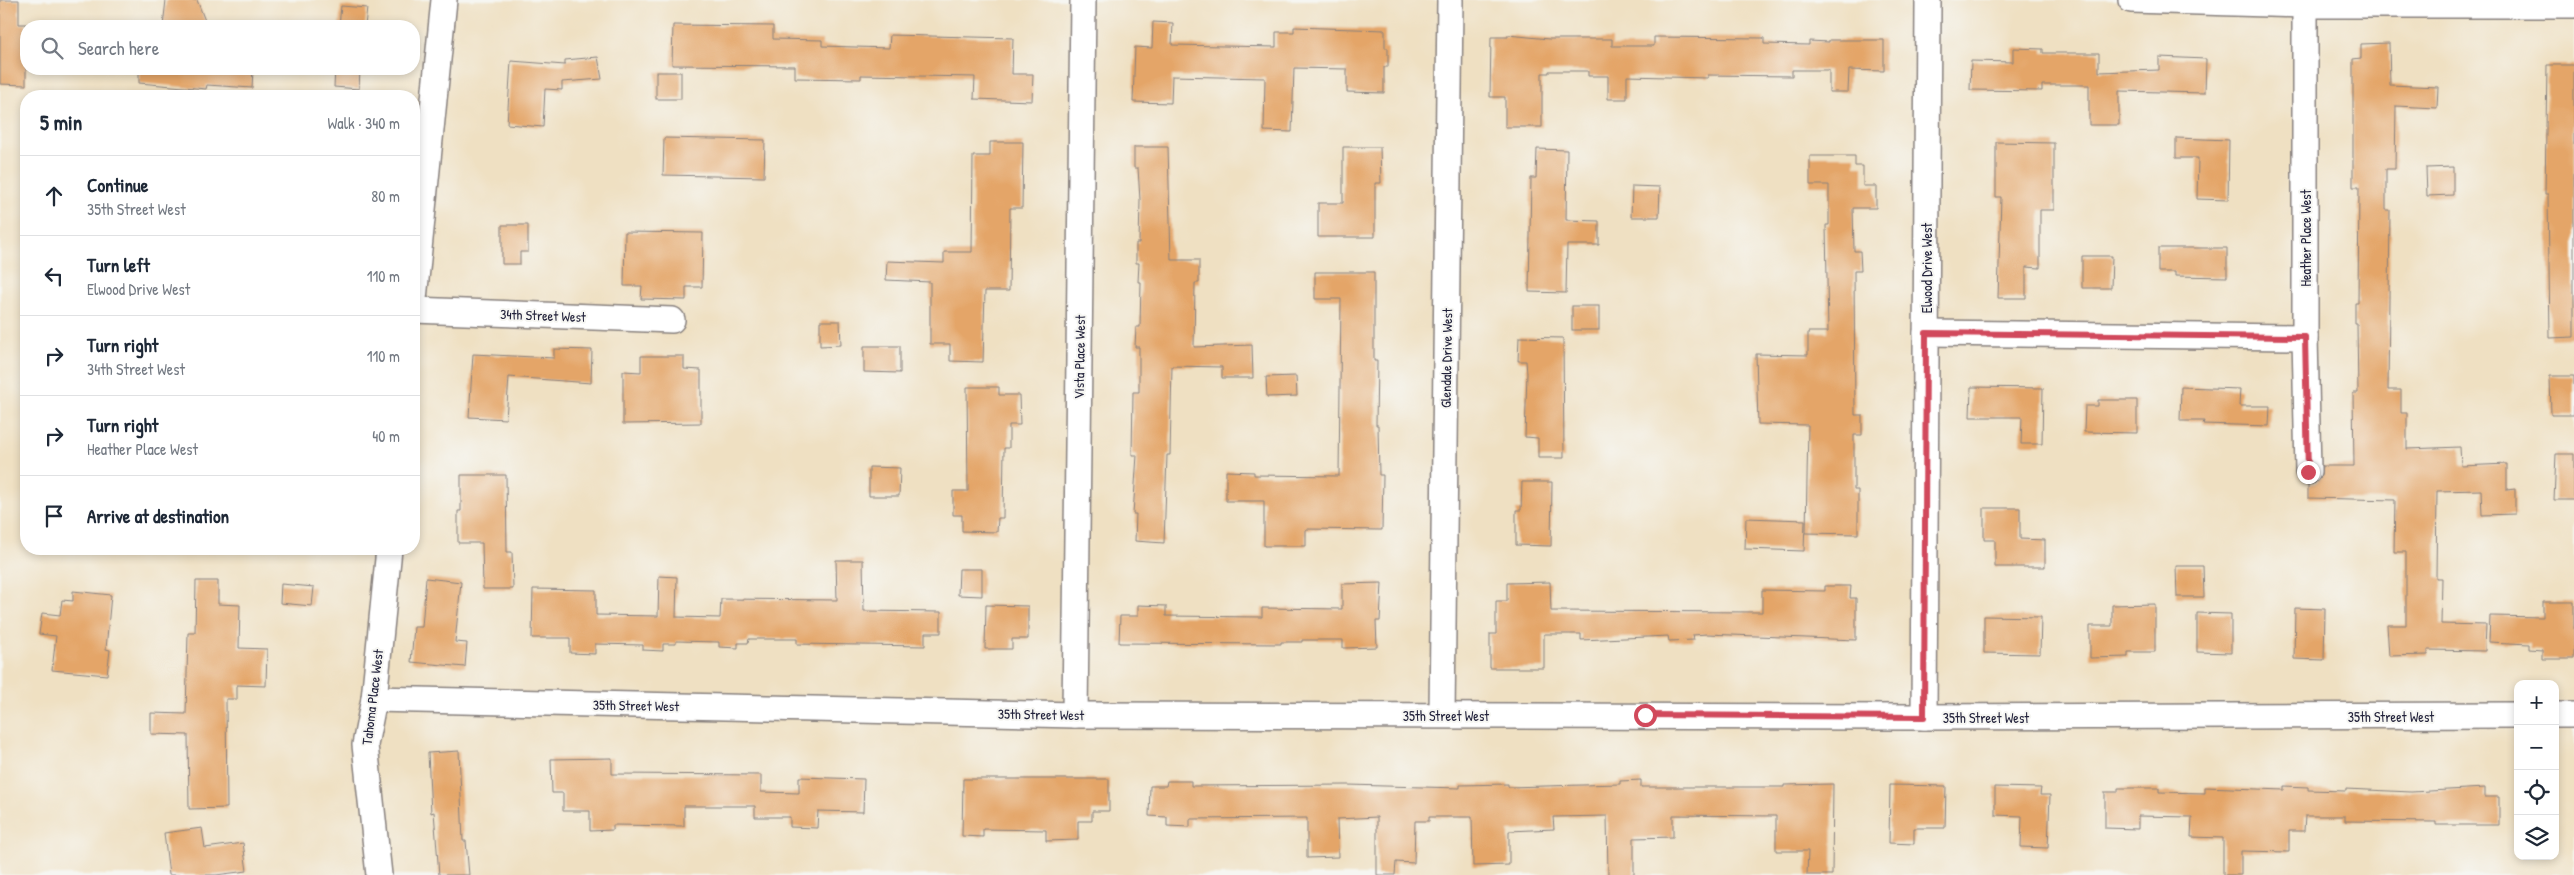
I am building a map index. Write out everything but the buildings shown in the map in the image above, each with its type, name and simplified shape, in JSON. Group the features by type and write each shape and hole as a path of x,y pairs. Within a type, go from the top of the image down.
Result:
{"street":[{"path":"420,239 444,0"},
{"name":"Vista Place West","path":"1075,715 1083,0"},
{"name":"Glendale Drive West","path":"1442,715 1450,0"},
{"name":"Elwood Drive West","path":"1924,717 1928,0"},
{"path":"2131,0 2305,4 2574,5"},
{"name":"Heather Place West","path":"2305,4 2305,337 2308,472"},
{"name":"34th Street West","path":"420,310 672,320"},
{"path":"1926,333 2305,337"},
{"name":"Tahoma Place West","path":"379,875 365,745 374,699 388,555"},
{"name":"35th Street West","path":"374,699 1075,715 1924,717 2514,715"},
{"path":"2559,715 2574,715"}],"route":[{"path":"1645,715 1924,717 1926,333 2305,337 2308,472"}]}
